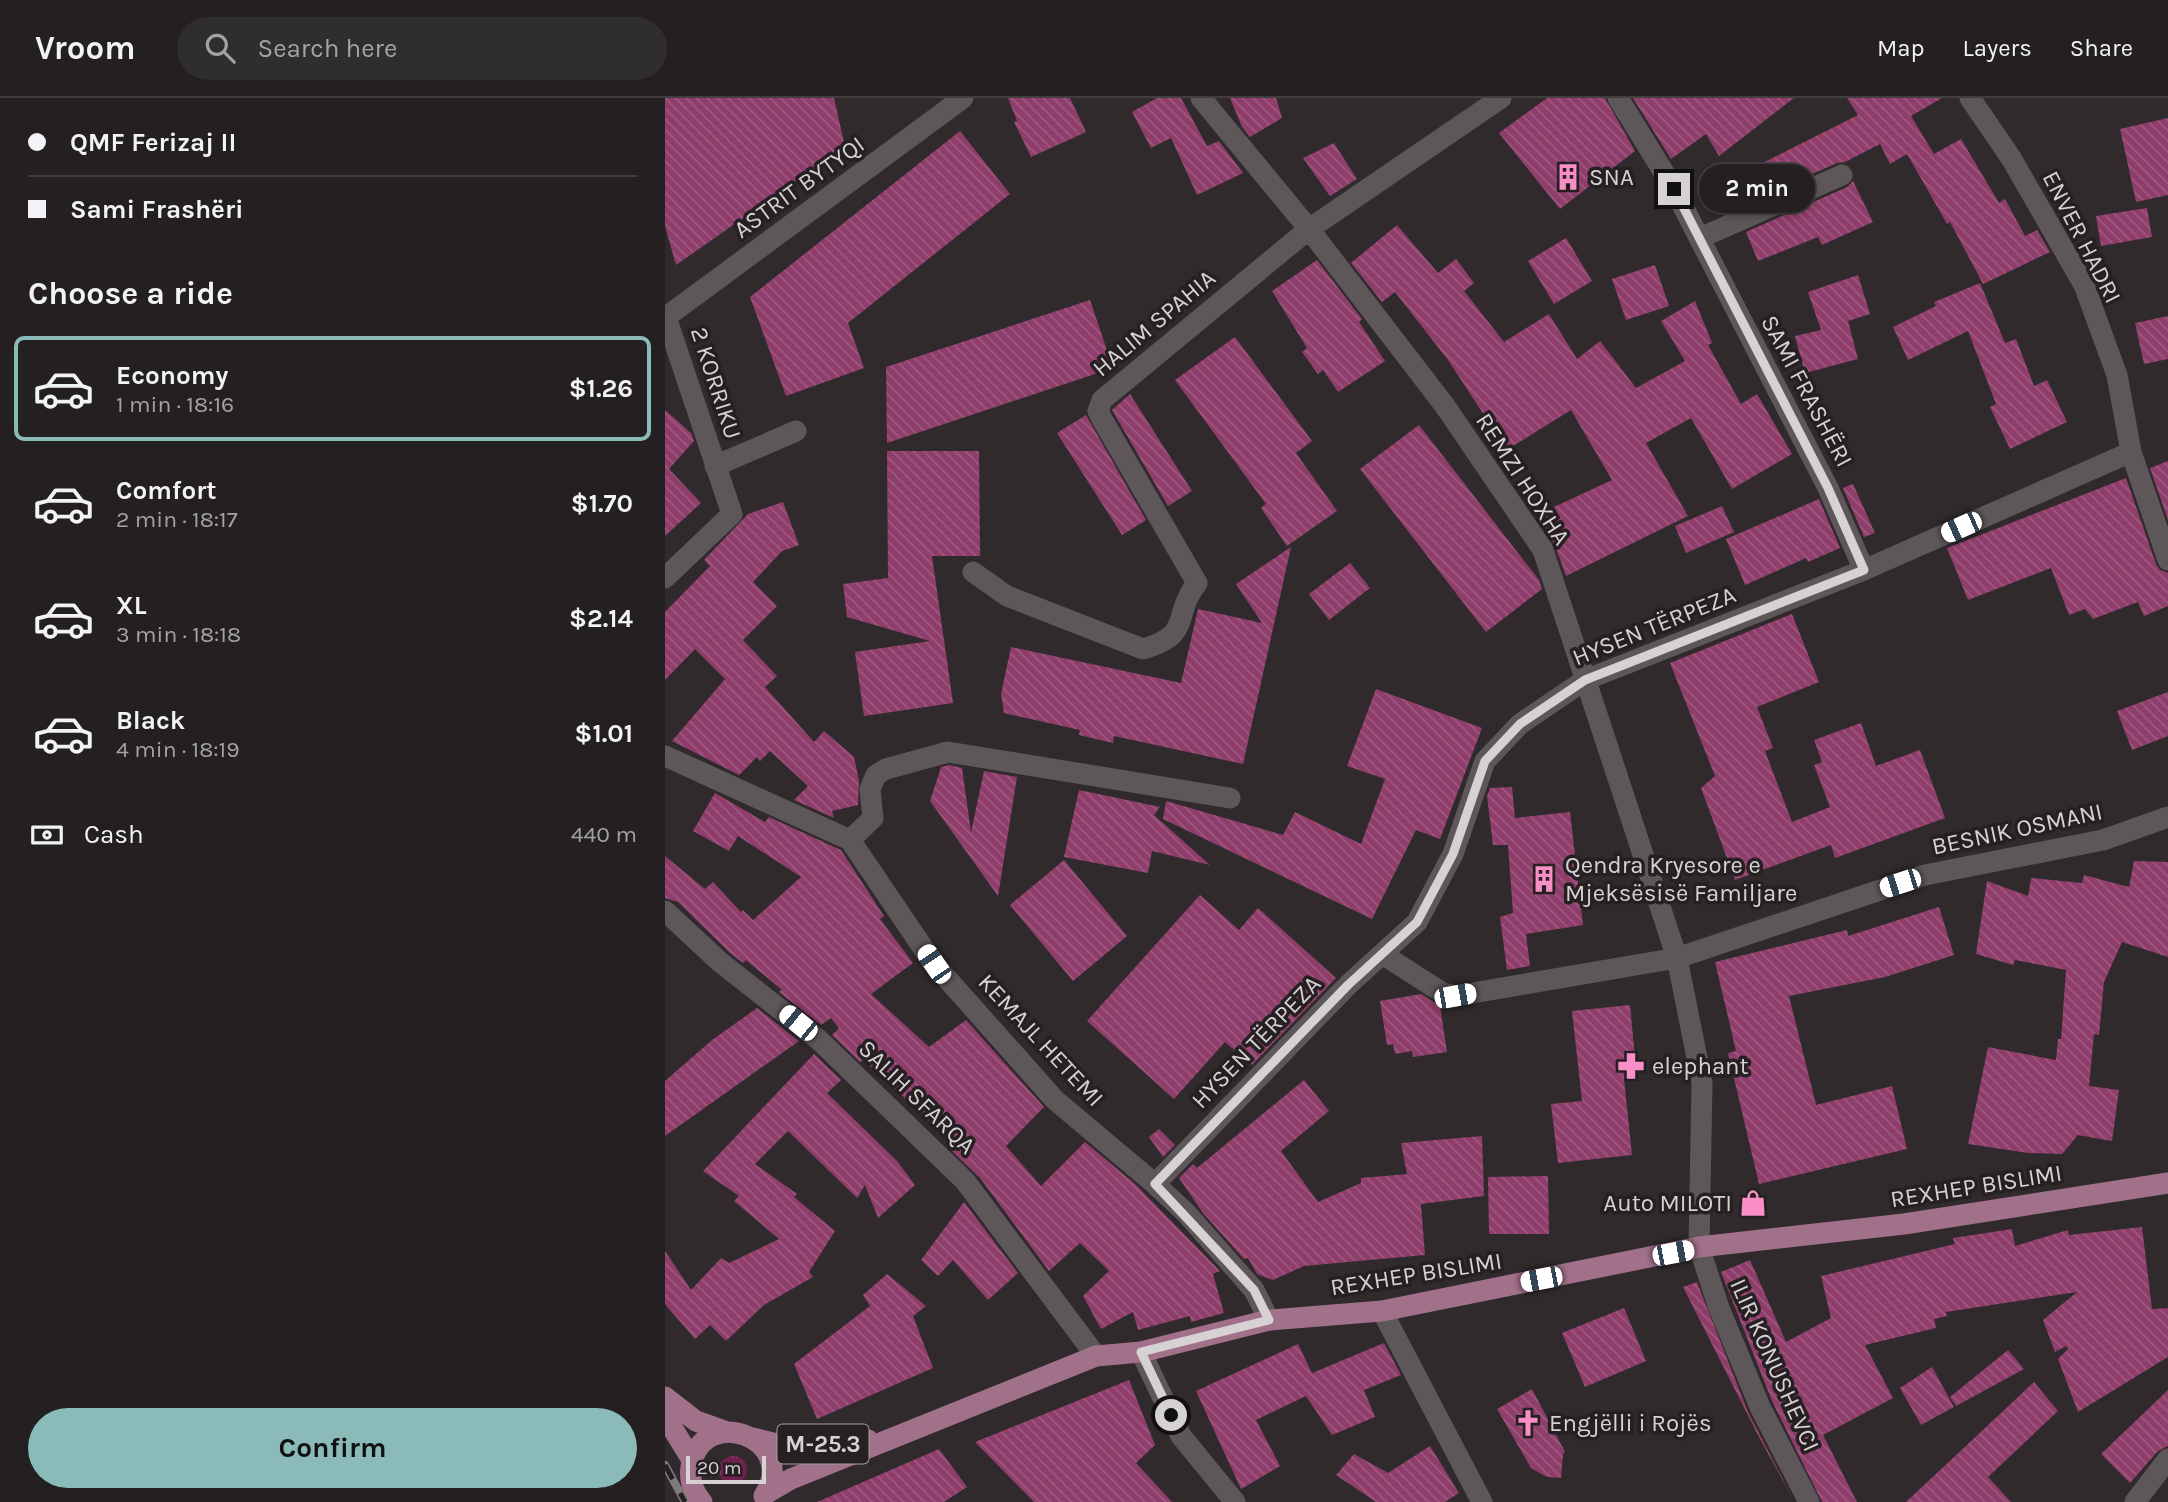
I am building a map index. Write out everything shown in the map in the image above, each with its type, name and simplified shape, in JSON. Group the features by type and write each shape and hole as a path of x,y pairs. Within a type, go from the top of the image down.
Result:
{"main road":[{"name":"REXHEP BISLIMI","path":"762,1500 791,1479 1096,1356 1141,1352 1269,1320 1383,1311 1699,1247 1904,1224 2168,1183"},
{"name":"REXHEP BISLIMI","path":"665,1397 696,1422 793,1448 894,1437"},
{"path":"665,1416 692,1460 694,1496"},
{"path":"692,1460 705,1441 727,1432"},
{"path":"753,1438 762,1446 772,1469 762,1500"}],"street":[{"name":"ASTRIT BYTYQI","path":"665,316 963,98"},
{"name":"REMZI HOXHA","path":"1201,98 1308,229 1445,406 1543,550 1677,958 1702,1083 1699,1247"},
{"name":"HALIM SPAHIA","path":"973,572 1007,596 1143,649 1165,643 1174,634 1182,617 1186,598 1198,583 1098,411 1102,400 1308,229 1501,98"},
{"name":"SAMI FRASHËRI","path":"1618,98 1674,189 1828,488 1864,570"},
{"name":"ENVER HADRI","path":"1970,98 2011,158 2084,285 2117,375 2131,452"},
{"path":"1699,238 1842,175"},
{"name":"2 KORRIKU","path":"665,316 731,514 665,578"},
{"name":"2 KORRIKU","path":"715,466 796,431"},
{"path":"2131,452 2168,560"},
{"name":"HYSEN TËRPEZA","path":"1155,1184 1348,985 1417,922 1453,854 1485,761 1520,724 1585,680 1864,570 2131,452"},
{"path":"665,756 850,840 873,818 870,789 876,775 886,769 948,752 1230,798"},
{"name":"BESNIK OSMANI","path":"1383,954 1443,993 1455,996 1677,958 1925,875 2103,840 2168,817"},
{"name":"KEMAJL HETEMI","path":"850,840 934,964 1055,1100 1155,1184 1254,1290 1269,1320"},
{"name":"SALIH SFARQA","path":"665,911 720,962 819,1040 965,1181 1096,1356"},
{"name":"ILIR KONUSHEVCI","path":"1699,1247 1719,1308 1760,1407 1809,1502"},
{"path":"1383,1311 1482,1502"},
{"path":"1141,1352 1181,1436 1235,1502"},
{"path":"2135,1502 2168,1459"}],"green space":[{"path":"733,1456 743,1460 747,1470 743,1480 733,1484 723,1480 719,1470 723,1460"}],"building":[{"path":"665,98 834,98 845,147 676,265 665,226"},
{"path":"1008,98 1070,98 1086,132 1031,157 1014,122 1017,121"},
{"path":"1157,98 1181,98 1207,146 1219,141 1243,173 1197,195 1171,138 1151,148 1132,112"},
{"path":"1230,98 1276,98 1282,118 1250,137 1242,127"},
{"name":"SNA","path":"1547,98 1605,98 1635,151 1560,209 1499,133"},
{"path":"1633,98 1794,98 1719,156 1706,134 1671,159"},
{"path":"1847,98 1942,98 1911,116 1934,154 1961,139 1999,203 2005,199 2025,236 2037,230 2050,252 1983,284 1950,222 1947,224 1907,154 1890,164 1880,144 1845,162 1837,163 1745,204 1731,179 1858,115"},
{"path":"2168,118 2168,195 2136,202 2120,129"},
{"path":"960,131 1010,194 848,323 864,368 786,396 750,297"},
{"path":"1334,143 1357,179 1330,196 1303,158"},
{"path":"1853,181 1873,222 1822,245 1818,237 1758,261 1746,232 1847,187"},
{"path":"2147,208 2152,237 2101,246 2096,216"},
{"path":"1397,225 1438,273 1456,259 1474,283 1464,291 1504,342 1549,314 1577,359 1600,341 1636,388 1685,361 1661,321 1695,301 1712,343 1708,345 1741,404 1757,394 1792,454 1732,489 1691,418 1646,443 1688,516 1566,576 1539,514 1612,480 1571,410 1500,454 1479,422 1486,418 1448,360 1395,292 1382,302 1351,263"},
{"path":"1566,238 1592,281 1554,304 1528,261"},
{"path":"1317,260 1362,319 1359,322 1385,361 1338,392 1323,370 1318,374 1302,352 1307,348 1272,291"},
{"path":"1655,265 1669,306 1626,320 1612,279"},
{"path":"1858,275 1870,314 1848,321 1858,359 1805,373 1795,336 1821,330 1808,292"},
{"path":"1980,283 2005,343 2016,339 2034,386 2047,380 2067,422 2010,449 1990,407 1996,404 1968,331 1908,360 1893,327 1936,306 1934,302"},
{"path":"1090,300 1113,368 887,443 886,367"},
{"path":"2168,316 2168,359 2144,364 2135,323"},
{"path":"1235,337 1312,441 1296,453 1337,511 1287,546 1261,508 1266,504 1175,380"},
{"path":"1130,394 1192,491 1168,506 1112,410"},
{"path":"665,410 691,433 694,441 669,469 701,503 665,536"},
{"path":"1086,415 1146,520 1122,535 1057,433"},
{"path":"1419,425 1539,580 1542,589 1486,632 1360,469"},
{"path":"887,451 979,451 980,556 932,556 953,703 864,716 855,652 930,641 847,617 843,584 888,578"},
{"path":"2168,461 2168,520 2150,468"},
{"path":"2126,478 2156,564 2160,570 2168,573 2168,606 2144,616 2138,602 2093,619 2085,609 2069,615 2051,568 1968,600 1947,548"},
{"path":"1853,484 1875,533 1864,537 1843,488"},
{"path":"1819,499 1840,548 1808,562 1806,558 1745,585 1726,539"},
{"path":"783,502 799,545 782,551 753,582 777,606 743,640 777,676 765,687 814,742 824,731 854,757 859,781 858,805 832,811 834,818 794,800 808,786 770,751 760,761 757,757 739,775 672,741 725,679 695,649 665,680 665,612 710,566 704,560 748,514"},
{"path":"1722,506 1734,532 1686,553 1675,526"},
{"path":"1291,547 1243,764 1114,736 1113,743 1079,735 1080,730 1004,713 1001,694 1011,647 1181,683 1198,609 1262,623 1236,584"},
{"path":"1350,563 1370,588 1329,620 1309,594"},
{"path":"1792,614 1819,682 1757,707 1773,748 1765,751 1792,822 1830,807 1814,765 1822,762 1814,740 1861,723 1876,766 1920,750 1945,818 1835,858 1831,845 1735,880 1701,788 1715,776 1670,663"},
{"path":"1376,689 1482,728 1440,839 1416,830 1372,919 1163,819 1166,801 1283,835 1295,812 1361,844 1385,779 1347,766"},
{"path":"2168,692 2168,736 2132,750 2117,711"},
{"path":"949,765 962,768 971,832 984,771 1017,777 998,896 930,801 941,767"},
{"name":"Qendra Kryesore e Mjeksësisë Familjare","path":"1512,787 1515,818 1570,812 1583,925 1526,934 1530,966 1507,970 1500,917 1513,913 1508,845 1493,845 1487,796 1490,788"},
{"path":"1079,790 1160,807 1154,815 1210,865 1152,851 1148,873 1064,857"},
{"path":"715,793 765,822 769,817 841,850 884,916 880,919 913,963 871,994 929,1047 966,1020 1044,1107 1006,1146 1041,1186 1085,1142 1135,1184 1220,1271 1213,1274 1224,1313 1191,1322 1190,1316 1138,1330 1133,1312 1101,1329 1083,1296 1109,1271 1080,1243 1049,1271 980,1178 950,1149 955,1145 863,1059 860,1062 832,1035 839,1028 831,1018 821,1025 779,992 782,990 746,960 743,963 729,952 678,902 665,898 665,856 705,889 713,882 741,912 743,910 753,920 801,877 738,836 729,851 693,831"},
{"path":"1064,860 1127,936 1073,981 1010,905"},
{"path":"2134,861 2168,862 2168,957 2122,942 2104,982 2099,1035 2094,1034 2089,1086 2119,1090 2112,1141 2078,1135 2062,1154 2028,1153 1968,1144 1988,1047 2056,1060 2058,1039 2061,1039 2066,970 2015,960 2013,965 1976,954 1987,881 2028,896 2031,878 2082,883 2084,875 2129,887"},
{"path":"1200,895 1239,930 1258,908 1336,978 1252,1065 1225,1042 1174,1099 1087,1021"},
{"path":"1939,907 1954,955 1885,977 1789,996 1816,1105 1892,1086 1907,1149 1759,1184 1728,1053 1736,1051 1715,962 1847,930 1848,936"},
{"path":"1421,994 1440,1006 1447,1052 1413,1057 1412,1051 1395,1054 1393,1044 1387,1045 1380,1001"},
{"path":"1630,1005 1637,1078 1624,1079 1632,1155 1558,1163 1551,1104 1582,1101 1572,1011"},
{"path":"757,1008 799,1041 665,1136 665,1081 712,1040"},
{"path":"814,1054 841,1080 827,1093 897,1161 915,1185 878,1218 865,1185 857,1198 788,1131 755,1164 797,1194 794,1197 835,1231 809,1272 813,1277 764,1305 726,1341 710,1325 695,1339 665,1304 665,1251 691,1290 721,1258 729,1263 779,1239 734,1201 739,1196 703,1171"},
{"path":"1304,1080 1329,1111 1281,1151 1318,1202 1361,1183 1361,1178 1407,1174 1401,1143 1482,1136 1484,1196 1421,1204 1425,1255 1304,1266 1273,1280 1257,1274 1248,1258 1244,1259 1203,1213 1179,1178 1193,1164 1197,1168"},
{"path":"1159,1129 1175,1145 1163,1157 1149,1137"},
{"path":"1548,1176 1549,1234 1489,1234 1488,1177"},
{"path":"964,1202 1018,1273 988,1300 953,1260 938,1276 921,1260"},
{"path":"2142,1227 2152,1309 2168,1308 2168,1357 2078,1412 2058,1359 2068,1349 2066,1346 2055,1352 2043,1320 2077,1292 1946,1312 1947,1316 1934,1319 1936,1328 1865,1345 1893,1398 1823,1435 1857,1502 1822,1502 1772,1401 1721,1272 1750,1260 1786,1342 1831,1318 1821,1276 1955,1244 1953,1238 2012,1229 2015,1246 2068,1230 2069,1235"},
{"path":"887,1274 926,1306 913,1316 933,1368 817,1419 794,1364 870,1306 863,1295"},
{"path":"1697,1282 1748,1412 1793,1499 1683,1287"},
{"path":"1624,1308 1646,1361 1585,1387 1562,1333"},
{"path":"1384,1343 1401,1375 1364,1390 1375,1417 1332,1435 1306,1396 1256,1420 1280,1466 1241,1489 1196,1391 1298,1344 1312,1373"},
{"path":"2008,1350 2024,1369 1956,1406 1950,1397"},
{"path":"1932,1367 1954,1407 1921,1425 1900,1388"},
{"path":"1129,1380 1155,1445 1136,1463 1172,1502 1034,1502 975,1442"},
{"path":"2034,1382 2058,1411 1988,1477 2011,1502 1906,1502"},
{"name":"Engjëlli i Rojës","path":"1532,1389 1565,1452 1561,1478 1547,1477 1531,1468 1497,1409"},
{"path":"2168,1390 2168,1446 2158,1451 2130,1483 2101,1454"},
{"path":"1430,1446 1459,1493 1445,1502 1376,1502 1336,1475 1354,1454 1388,1473"},
{"path":"939,1449 967,1487 944,1502 817,1502"}],"railway":[{"path":"665,1465 685,1502"}],"place":[{"name":"SNA","path":"1568,177"},
{"name":"Qendra Kryesore e Mjeksësisë Familjare","path":"1544,879"},
{"name":"elephant","path":"1631,1066"},
{"name":"Auto MILOTI","path":"1753,1203"},
{"name":"Engjëlli i Rojës","path":"1528,1423"}],"route":[{"path":"1171,1415 1141,1352 1269,1320 1254,1290 1186,1213 1155,1184 1348,985 1417,922 1453,854 1475,798 1485,761 1520,724 1585,680 1864,570 1828,488 1674,189"}]}
